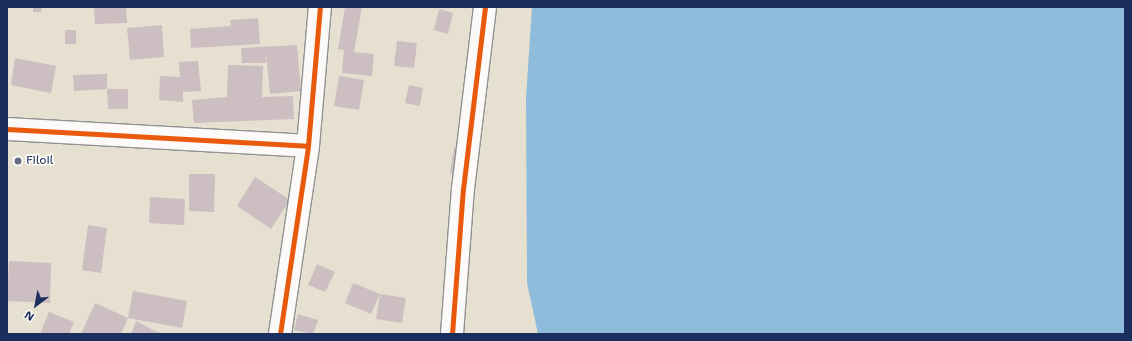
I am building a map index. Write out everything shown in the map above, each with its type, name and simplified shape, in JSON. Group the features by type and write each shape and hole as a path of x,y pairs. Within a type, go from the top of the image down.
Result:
{"street":[{"path":"280,334 308,146 320,7"},
{"path":"452,334 463,189 485,7"},
{"path":"7,129 308,146"}],"water":[{"path":"532,7 1125,7 1125,334 538,334 527,283 526,98"}],"building":[{"path":"33,7 42,7 41,12 33,12"},
{"path":"126,7 127,23 95,24 94,8"},
{"path":"345,7 362,7 354,52 374,54 372,76 342,73 344,50 338,49"},
{"path":"439,9 453,13 448,34 434,30"},
{"path":"258,18 260,44 191,48 190,29 231,26 230,20"},
{"path":"162,25 164,57 130,60 127,28"},
{"path":"65,30 76,30 76,44 65,44"},
{"path":"397,41 417,43 414,68 394,66"},
{"path":"297,45 301,91 270,94 266,53 266,63 242,63 241,48"},
{"path":"15,58 56,66 51,93 11,85"},
{"path":"198,61 201,91 183,92 183,102 159,100 160,76 180,77 179,62"},
{"path":"228,65 263,66 262,97 293,96 294,119 194,123 192,100 227,97"},
{"path":"107,74 107,89 74,91 73,75"},
{"path":"339,76 364,80 359,110 334,106"},
{"path":"409,85 423,88 420,106 405,103"},
{"path":"107,89 128,89 128,109 108,109"},
{"path":"454,147 465,149 461,175 450,173"},
{"path":"189,174 215,174 214,212 189,211"},
{"path":"255,177 290,200 271,229 237,206"},
{"path":"150,197 185,199 184,225 149,223"},
{"path":"88,225 107,228 101,273 82,270"},
{"path":"9,261 51,263 50,303 7,301"},
{"path":"317,264 335,272 325,292 308,285"},
{"path":"353,283 380,294 371,314 345,303"},
{"path":"133,291 187,301 182,328 128,318"},
{"path":"380,294 406,298 402,323 376,319"},
{"path":"95,303 128,318 121,334 81,334"},
{"path":"49,312 74,322 69,334 40,334"},
{"path":"298,314 318,320 313,334 294,330"},
{"path":"136,321 155,331 164,334 131,334"}],"cycle path":[{"path":"7,129 308,146 320,7"},
{"path":"452,334 463,189 485,7"},
{"path":"280,334 308,146"}],"place":[{"name":"Filoil","path":"18,161"}]}
